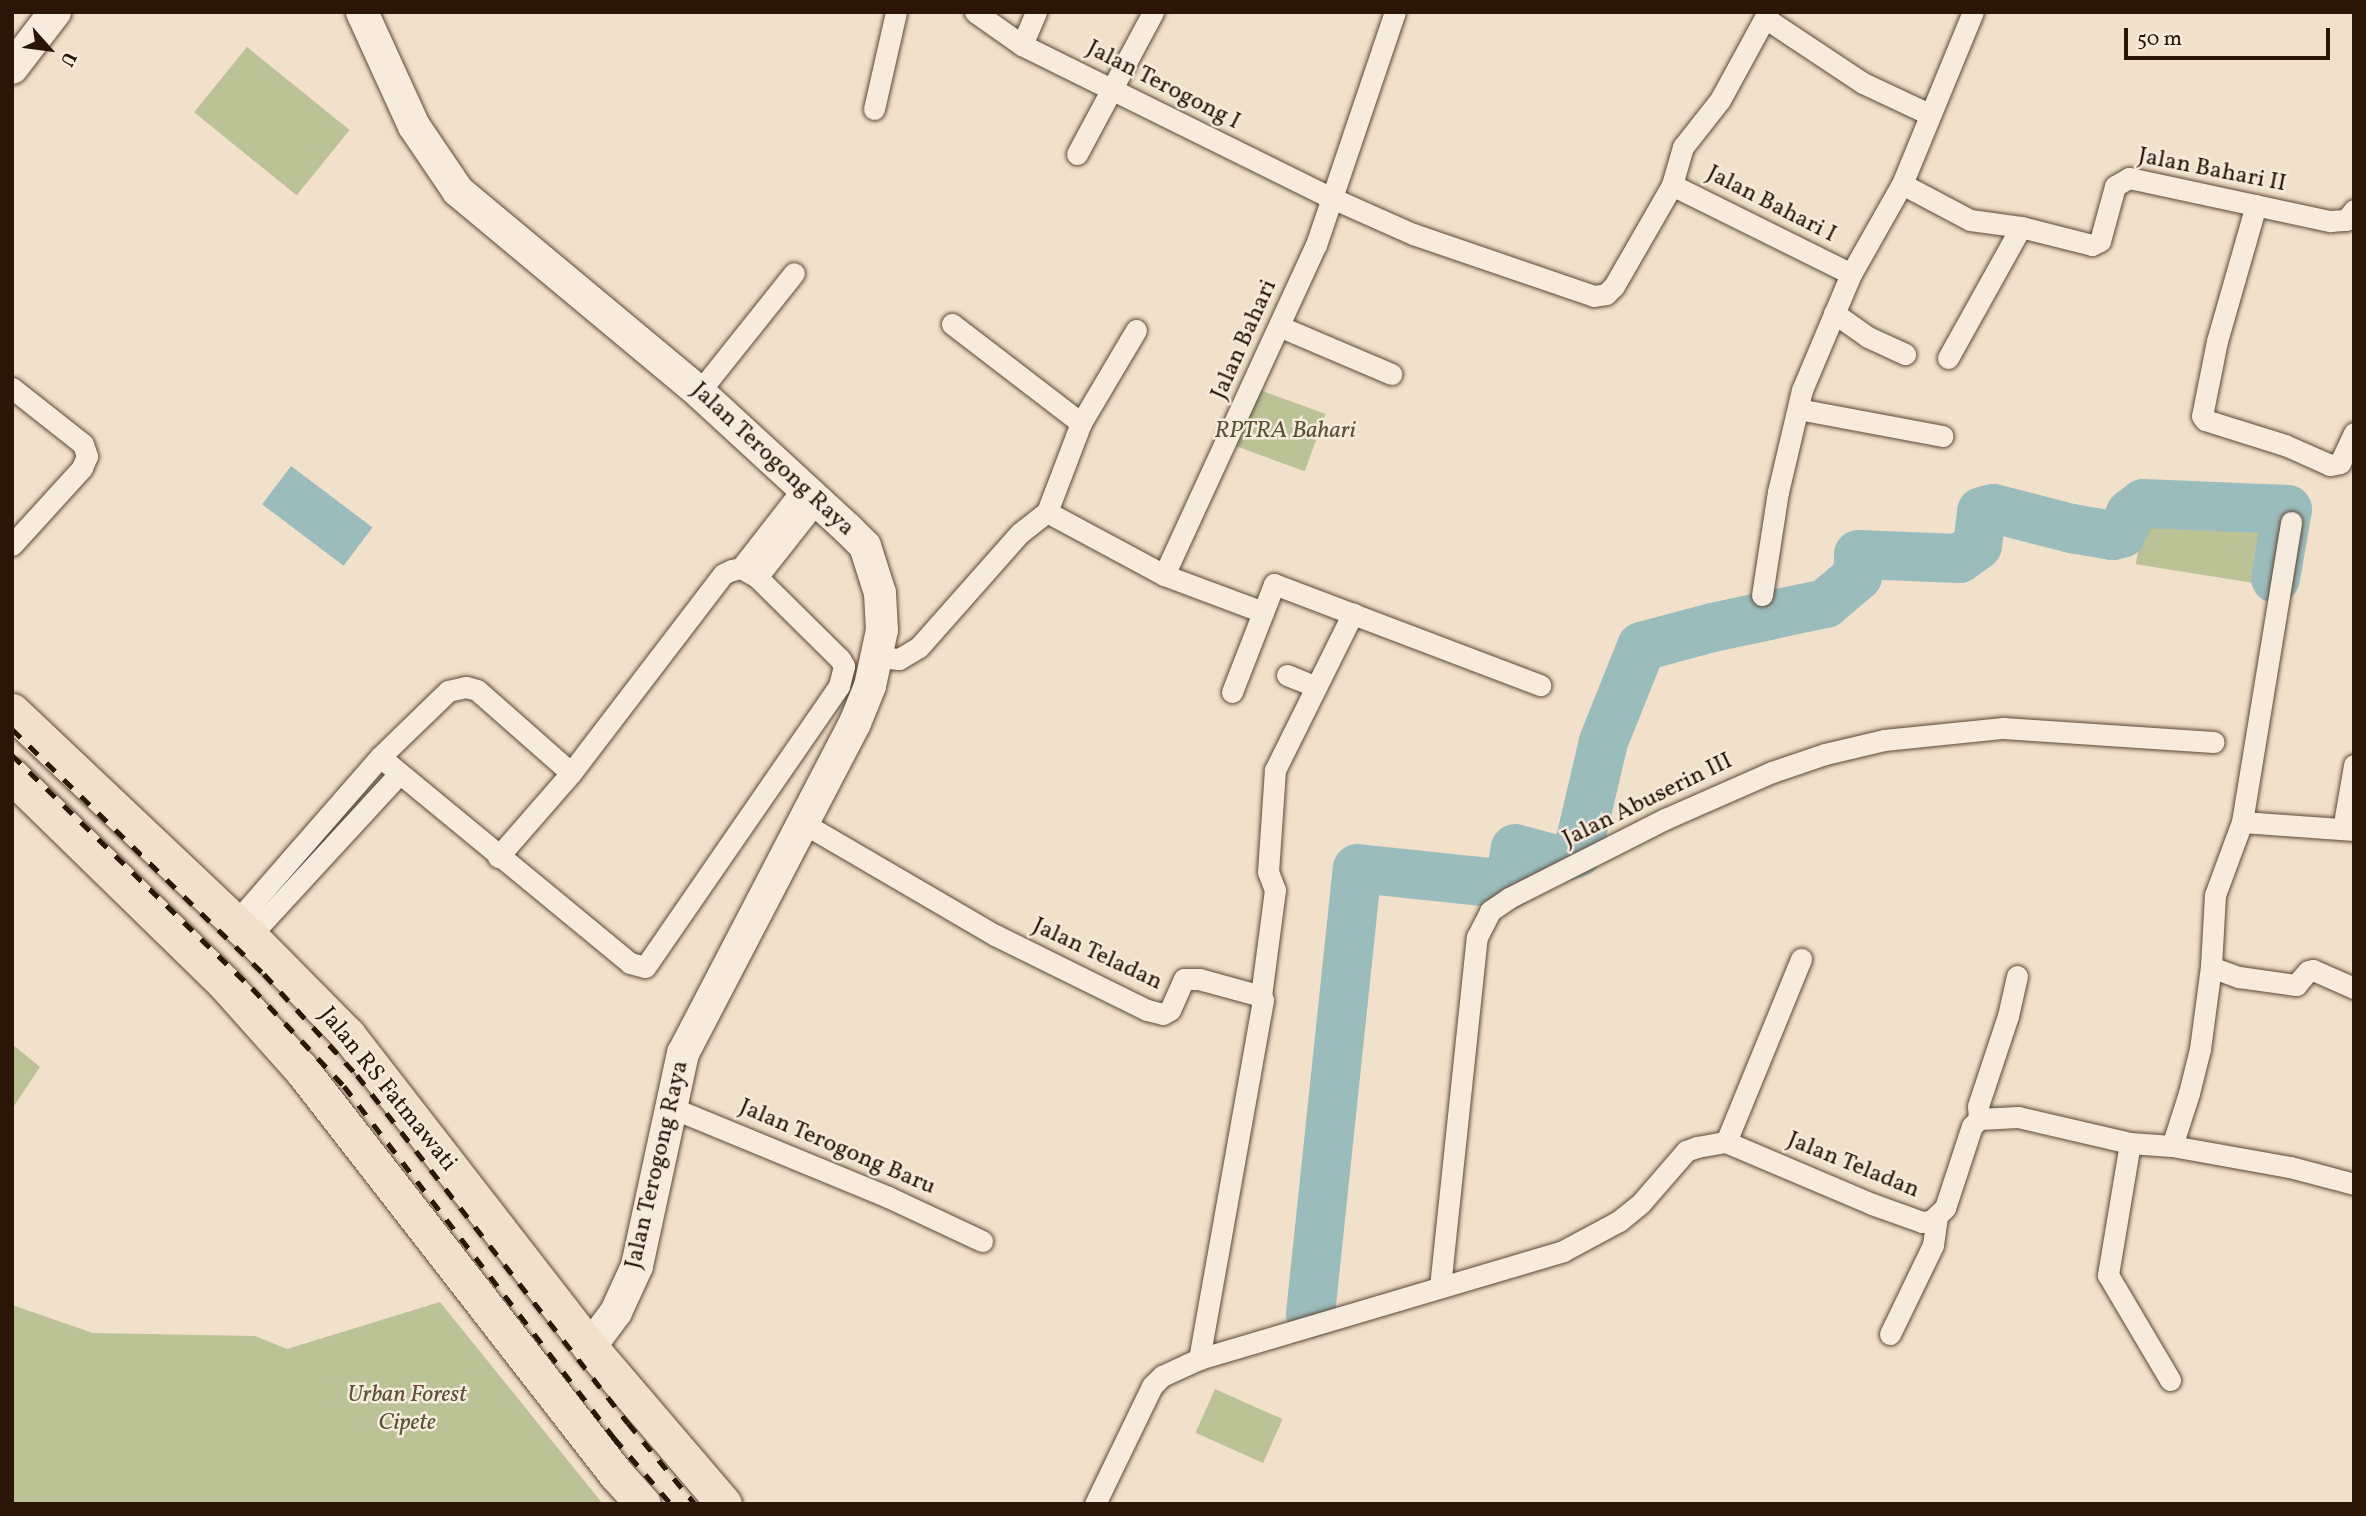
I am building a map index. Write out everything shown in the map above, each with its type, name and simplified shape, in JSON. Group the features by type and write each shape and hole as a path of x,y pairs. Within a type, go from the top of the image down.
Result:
{"main road":[{"name":"Jalan RS Fatmawati","path":"12,711 243,929 348,1035 590,1347 724,1504"},
{"path":"12,776 225,983 301,1069 616,1474 643,1504"}],"street":[{"path":"12,68 55,12"},
{"name":"Jalan Terogong Raya","path":"362,12 414,126 458,191 699,392 811,494 865,546 880,593 882,630 870,686 855,723 682,1053 637,1266 617,1312 590,1347"},
{"path":"874,109 895,12"},
{"name":"Jalan Terogong I","path":"975,12 1022,45 1332,198"},
{"path":"1022,45 1037,12"},
{"path":"1077,154 1114,90 1153,12"},
{"name":"Jalan Bahari","path":"1164,575 1281,327 1316,245 1395,12"},
{"name":"Jalan Bahari I","path":"1332,198 1413,234 1594,296 1606,294 1614,286 1672,185 1851,274 1902,184 1973,12"},
{"path":"1672,185 1683,147 1720,100 1767,15 1863,83 1929,114"},
{"name":"Jalan Bahari II","path":"1902,184 1958,215 2097,244 2115,186 2129,178 2301,216 2351,217"},
{"path":"2256,205 2217,341 2202,416 2205,420 2285,445 2333,465 2340,463 2354,433"},
{"path":"1948,358 2021,228"},
{"path":"699,392 794,274"},
{"path":"1762,595 1776,504 1806,378 1851,274"},
{"path":"1833,313 1868,337 1905,354"},
{"path":"952,324 1081,423"},
{"path":"1281,327 1391,374"},
{"path":"877,657 900,659 919,647 1020,533 1047,512 1081,423 1136,330"},
{"path":"12,388 83,444 87,456 82,468 12,545"},
{"path":"1798,409 1942,436"},
{"path":"498,857 571,773 723,575 749,573 811,494"},
{"path":"1047,512 1164,575 1263,612"},
{"path":"2172,1146 2200,1049 2211,967 2215,895 2240,829 2291,522"},
{"path":"380,757 498,857 630,963 642,968 651,963 839,686 843,676 840,659 749,573"},
{"path":"1232,692 1274,584 1539,685"},
{"path":"1199,1359 1260,1014 1275,890 1268,872 1275,770 1353,613"},
{"path":"1287,675 1316,687"},
{"path":"243,929 380,757 448,691 466,687 477,690 571,773"},
{"name":"Jalan Abuserin III","path":"1440,1287 1477,937 1490,911 1509,898 1665,819 1772,772 1825,754 1884,740 2003,728 2214,742"},
{"path":"2240,829 2348,830 2354,765"},
{"path":"243,929 398,775"},
{"name":"Jalan Teladan","path":"803,823 995,935 1147,1010 1163,1014 1170,1010 1184,979 1199,979 1261,996"},
{"path":"1096,1504 1152,1386 1162,1377 1199,1359 1563,1251 1595,1237 1641,1203 1686,1151 1727,1142 1801,958"},
{"path":"2211,967 2239,977 2296,985 2308,971 2313,970 2354,988"},
{"name":"Jalan Teladan","path":"1727,1142 1922,1222 1937,1218 1945,1208 1972,1126 1979,1119 1978,1106 2008,1016 2017,976"},
{"name":"Jalan Terogong Baru","path":"670,1107 864,1187 982,1241"},
{"path":"1979,1119 2018,1118 2130,1143 2172,1146 2290,1167 2354,1184"},
{"path":"2130,1143 2108,1275 2170,1380"},
{"path":"1890,1334 1933,1245 1937,1218"}],"green space":[{"path":"247,47 350,130 297,195 194,112"},
{"name":"RPTRA Bahari","path":"1257,389 1326,414 1305,471 1236,446"},
{"path":"2144,513 2268,533 2260,584 2136,564"},
{"path":"12,1044 40,1067 12,1109"},
{"name":"Urban Forest Cipete","path":"440,1302 603,1504 12,1503 12,1305 93,1333 255,1336 287,1349"},
{"path":"1215,1389 1283,1419 1263,1463 1195,1433"}],"water":[{"path":"291,466 372,527 344,566 262,504"}],"waterway":[{"path":"1310,1313 1357,868 1509,884 1515,848 1555,859 1577,852 1603,741 1641,646 1712,627 1825,603 1857,576 1858,554 1959,558 1977,545 1981,511 1993,508 2071,528 2112,535 2121,533 2130,513 2143,503 2287,509 2275,578"}],"railway":[{"path":"12,729 264,974 357,1075 628,1423 695,1504"},
{"path":"12,755 252,988 344,1086 614,1438 671,1504"}]}
